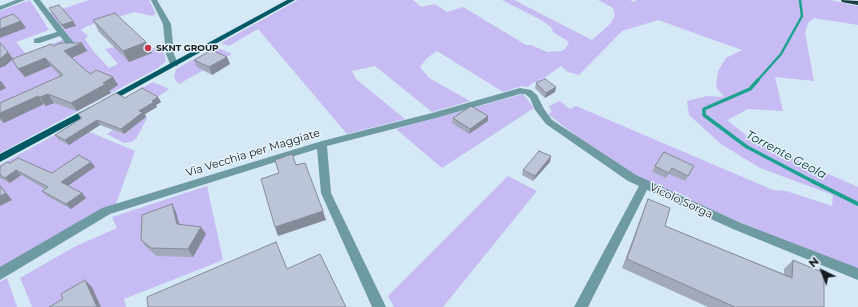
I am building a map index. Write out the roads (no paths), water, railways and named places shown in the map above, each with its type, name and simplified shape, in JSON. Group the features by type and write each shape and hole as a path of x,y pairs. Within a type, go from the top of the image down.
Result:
{"highway":[{"path":"846,0 858,3"}],"main road":[{"path":"0,158 292,0"}],"street":[{"path":"0,8 22,0"},
{"path":"36,0 72,46"},
{"path":"154,0 167,24 170,54 174,64"},
{"path":"37,41 61,33"},
{"name":"Via Vecchia per Maggiate","path":"0,274 106,211 322,144 433,116 520,91 528,92"},
{"name":"Vicolo Sorga","path":"528,92 534,97 540,110 549,122 632,178 737,226 858,274"},
{"path":"322,144 326,193 379,307"},
{"path":"581,307 645,184"}],"waterway":[{"name":"Torrente Geola","path":"757,81 781,54 802,16 800,0"},
{"name":"Torrente Geola","path":"758,80 750,89 704,109 704,115 747,147 814,182"},
{"name":"Torrente Geola","path":"814,182 858,204"}],"place":[{"name":"SKNT GROUP","path":"148,48"}]}
